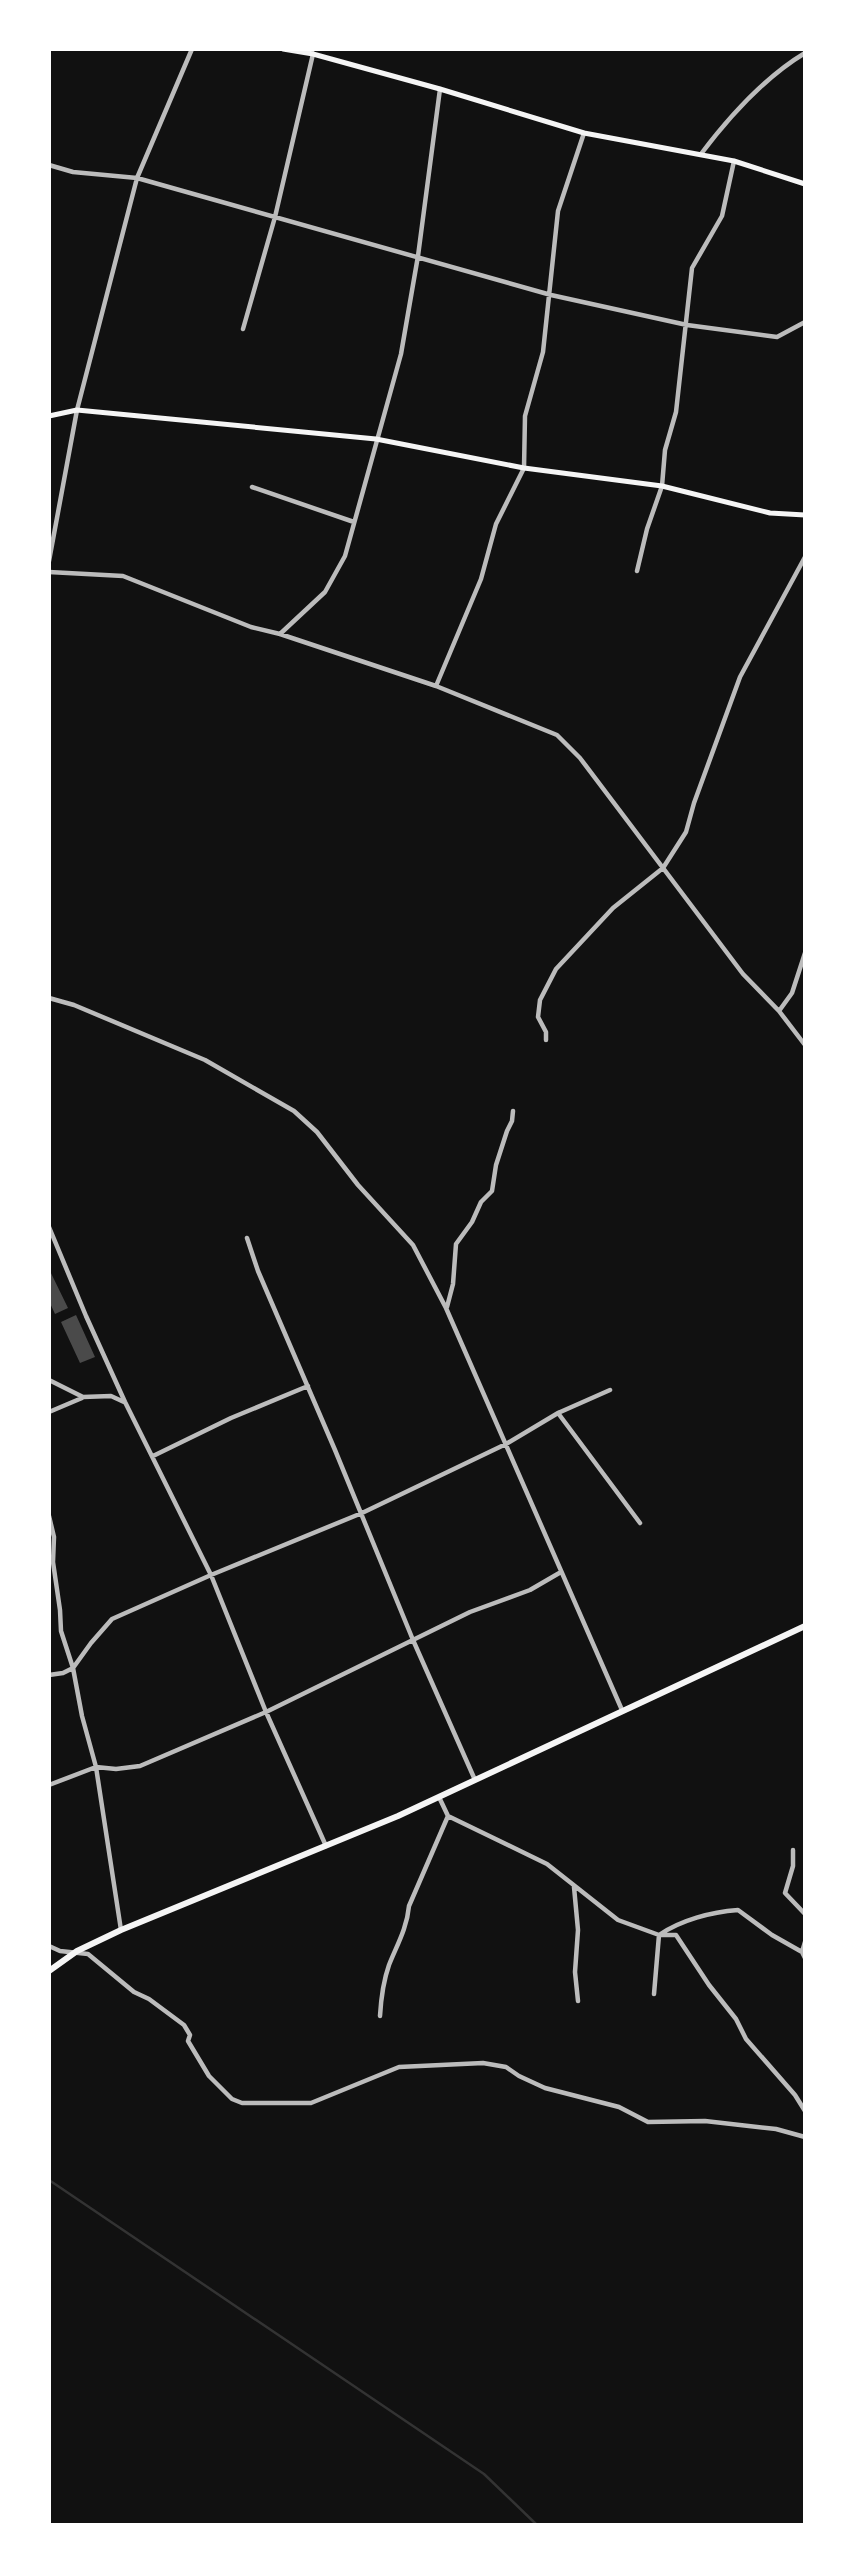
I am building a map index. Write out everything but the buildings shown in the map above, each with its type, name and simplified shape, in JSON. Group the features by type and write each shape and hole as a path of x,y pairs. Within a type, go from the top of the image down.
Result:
{"main road":[{"path":"283,49 311,52 584,133 734,161 805,184"},
{"path":"49,416 77,410 376,439 524,468 662,486 770,513 805,514"},
{"path":"49,1971 77,1951 121,1930 439,1797 805,1626"}],"street":[{"path":"49,561 77,410 137,178 192,49"},
{"path":"243,329 275,217 311,52"},
{"path":"701,154 717,133 760,89 805,53"},
{"path":"280,634 325,592 345,556 401,354 418,257 440,89"},
{"path":"436,686 481,579 496,524 524,468 525,416 543,352 558,211 584,133"},
{"path":"637,571 647,529 662,486 665,450 676,412 692,268 722,216 734,161"},
{"path":"49,165 73,172 137,178 551,295 687,325 777,337 805,322"},
{"path":"252,486 354,522"},
{"path":"546,1040 546,1032 538,1017 540,1000 556,968 613,908 663,868 686,832 740,677 805,557"},
{"path":"49,572 123,576 251,627 280,634 436,686 557,735 580,758 743,974 779,1011 805,1045"},
{"path":"779,1011 792,993 805,953"},
{"path":"49,998 74,1005 205,1060 294,1111 317,1132 358,1185 413,1245 446,1308 622,1710"},
{"path":"446,1308 453,1284 456,1244 472,1222 481,1202 492,1191 496,1165 513,1111"},
{"path":"49,1227 125,1402 211,1574 266,1712 326,1846"},
{"path":"247,1238 258,1271 362,1513 413,1640 475,1780"},
{"path":"49,1380 83,1397"},
{"path":"153,1456 230,1418 308,1386"},
{"path":"49,1675 74,1668 112,1619 211,1574 362,1513 506,1444 558,1413 610,1390"},
{"path":"49,1412 83,1397 111,1396 125,1402"},
{"path":"558,1413 640,1523"},
{"path":"49,1516 54,1538 53,1562 61,1631 74,1668 82,1716 96,1767 121,1930"},
{"path":"49,1785 96,1767 116,1769 140,1766 266,1712 470,1612 530,1590 561,1572"},
{"path":"439,1797 447,1816 547,1864 618,1920 659,1935 676,1936 736,2019 746,2039 805,2110"},
{"path":"380,2016 382,1991 407,1922 409,1906 447,1816"},
{"path":"793,1850 793,1866 785,1893 805,1914"},
{"path":"573,1886 578,1930 575,1972 578,2001"},
{"path":"654,1994 659,1935 668,1928 715,1912 738,1910 804,1955 805,1941"},
{"path":"49,1946 60,1951 88,1954 134,1992 149,1999 184,2025 190,2035 188,2041 196,2057 222,2090 236,2102 311,2102 399,2067 483,2063 506,2067 533,2084 587,2101 619,2107 648,2122 705,2121 776,2129 805,2137"}],"waterway":[{"path":"49,2180 484,2474 537,2525"}]}
